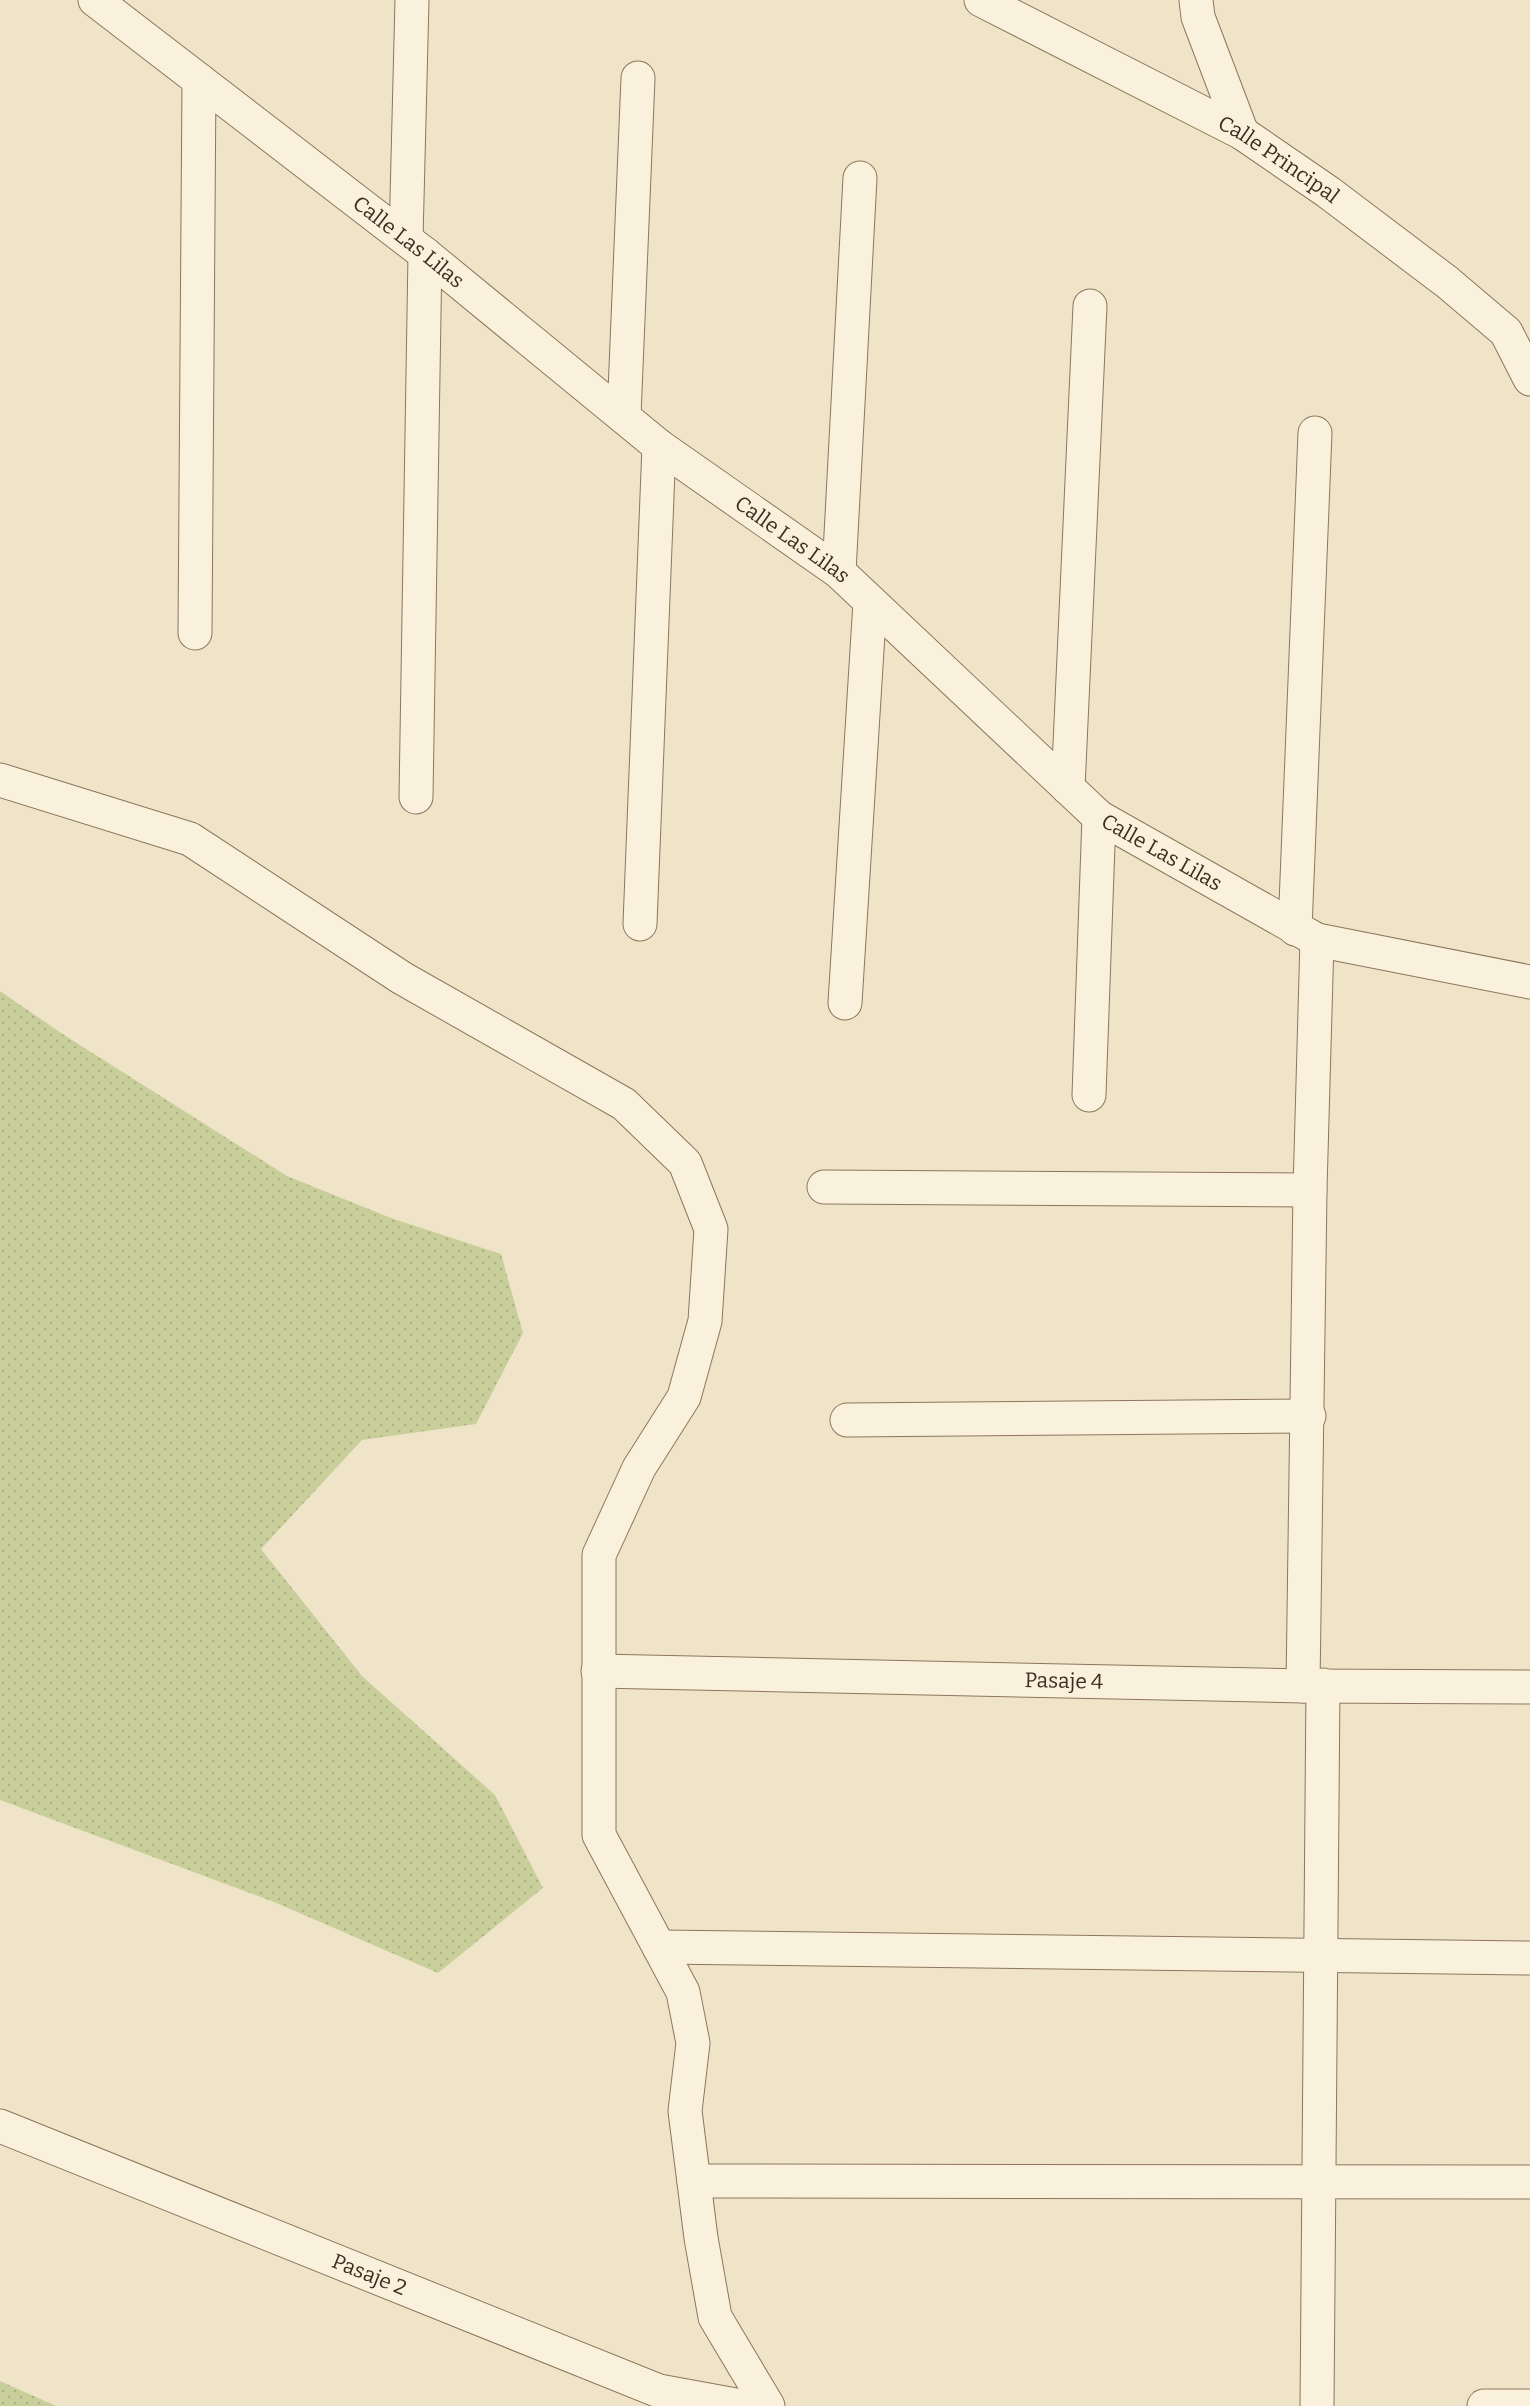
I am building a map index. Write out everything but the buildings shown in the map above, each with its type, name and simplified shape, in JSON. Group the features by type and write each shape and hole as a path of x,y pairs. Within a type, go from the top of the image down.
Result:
{"street":[{"name":"Calle Las Lilas","path":"95,0 416,246 659,446 839,573 1099,817 1306,934 1530,982"},
{"path":"412,0 416,246 416,797"},
{"name":"Calle Principal","path":"981,0 1242,133 1328,192 1447,282 1506,332 1530,378"},
{"path":"1196,0 1198,17 1242,133"},
{"path":"624,416 638,78"},
{"path":"195,633 199,80"},
{"path":"839,573 860,178"},
{"path":"1068,788 1090,306"},
{"path":"1315,433 1306,934 1310,1190 1309,1416 1313,1686 1321,1956 1317,2406"},
{"path":"640,924 659,446"},
{"path":"845,1004 870,602"},
{"path":"0,780 190,839 402,978 624,1104 685,1163 711,1229 705,1321 684,1397 639,1468 599,1555 599,1835 684,1992 693,2043 684,2111 715,2317 768,2406"},
{"path":"1089,1095 1099,817"},
{"path":"824,1187 1310,1190"},
{"path":"847,1420 1309,1416"},
{"name":"Pasaje 4","path":"598,1671 1313,1686 1530,1686"},
{"path":"659,1947 1530,1958"},
{"name":"Pasaje 2","path":"0,2126 659,2391 741,2406"},
{"path":"694,2181 1530,2182"},
{"path":"1484,2406 1530,2406"}],"green space":[{"path":"0,991 61,1033 287,1176 391,1218 501,1254 523,1333 476,1424 362,1440 261,1549 362,1676 495,1795 543,1888 438,1973 274,1902 0,1800"},
{"path":"0,2381 56,2406 0,2406"}]}
